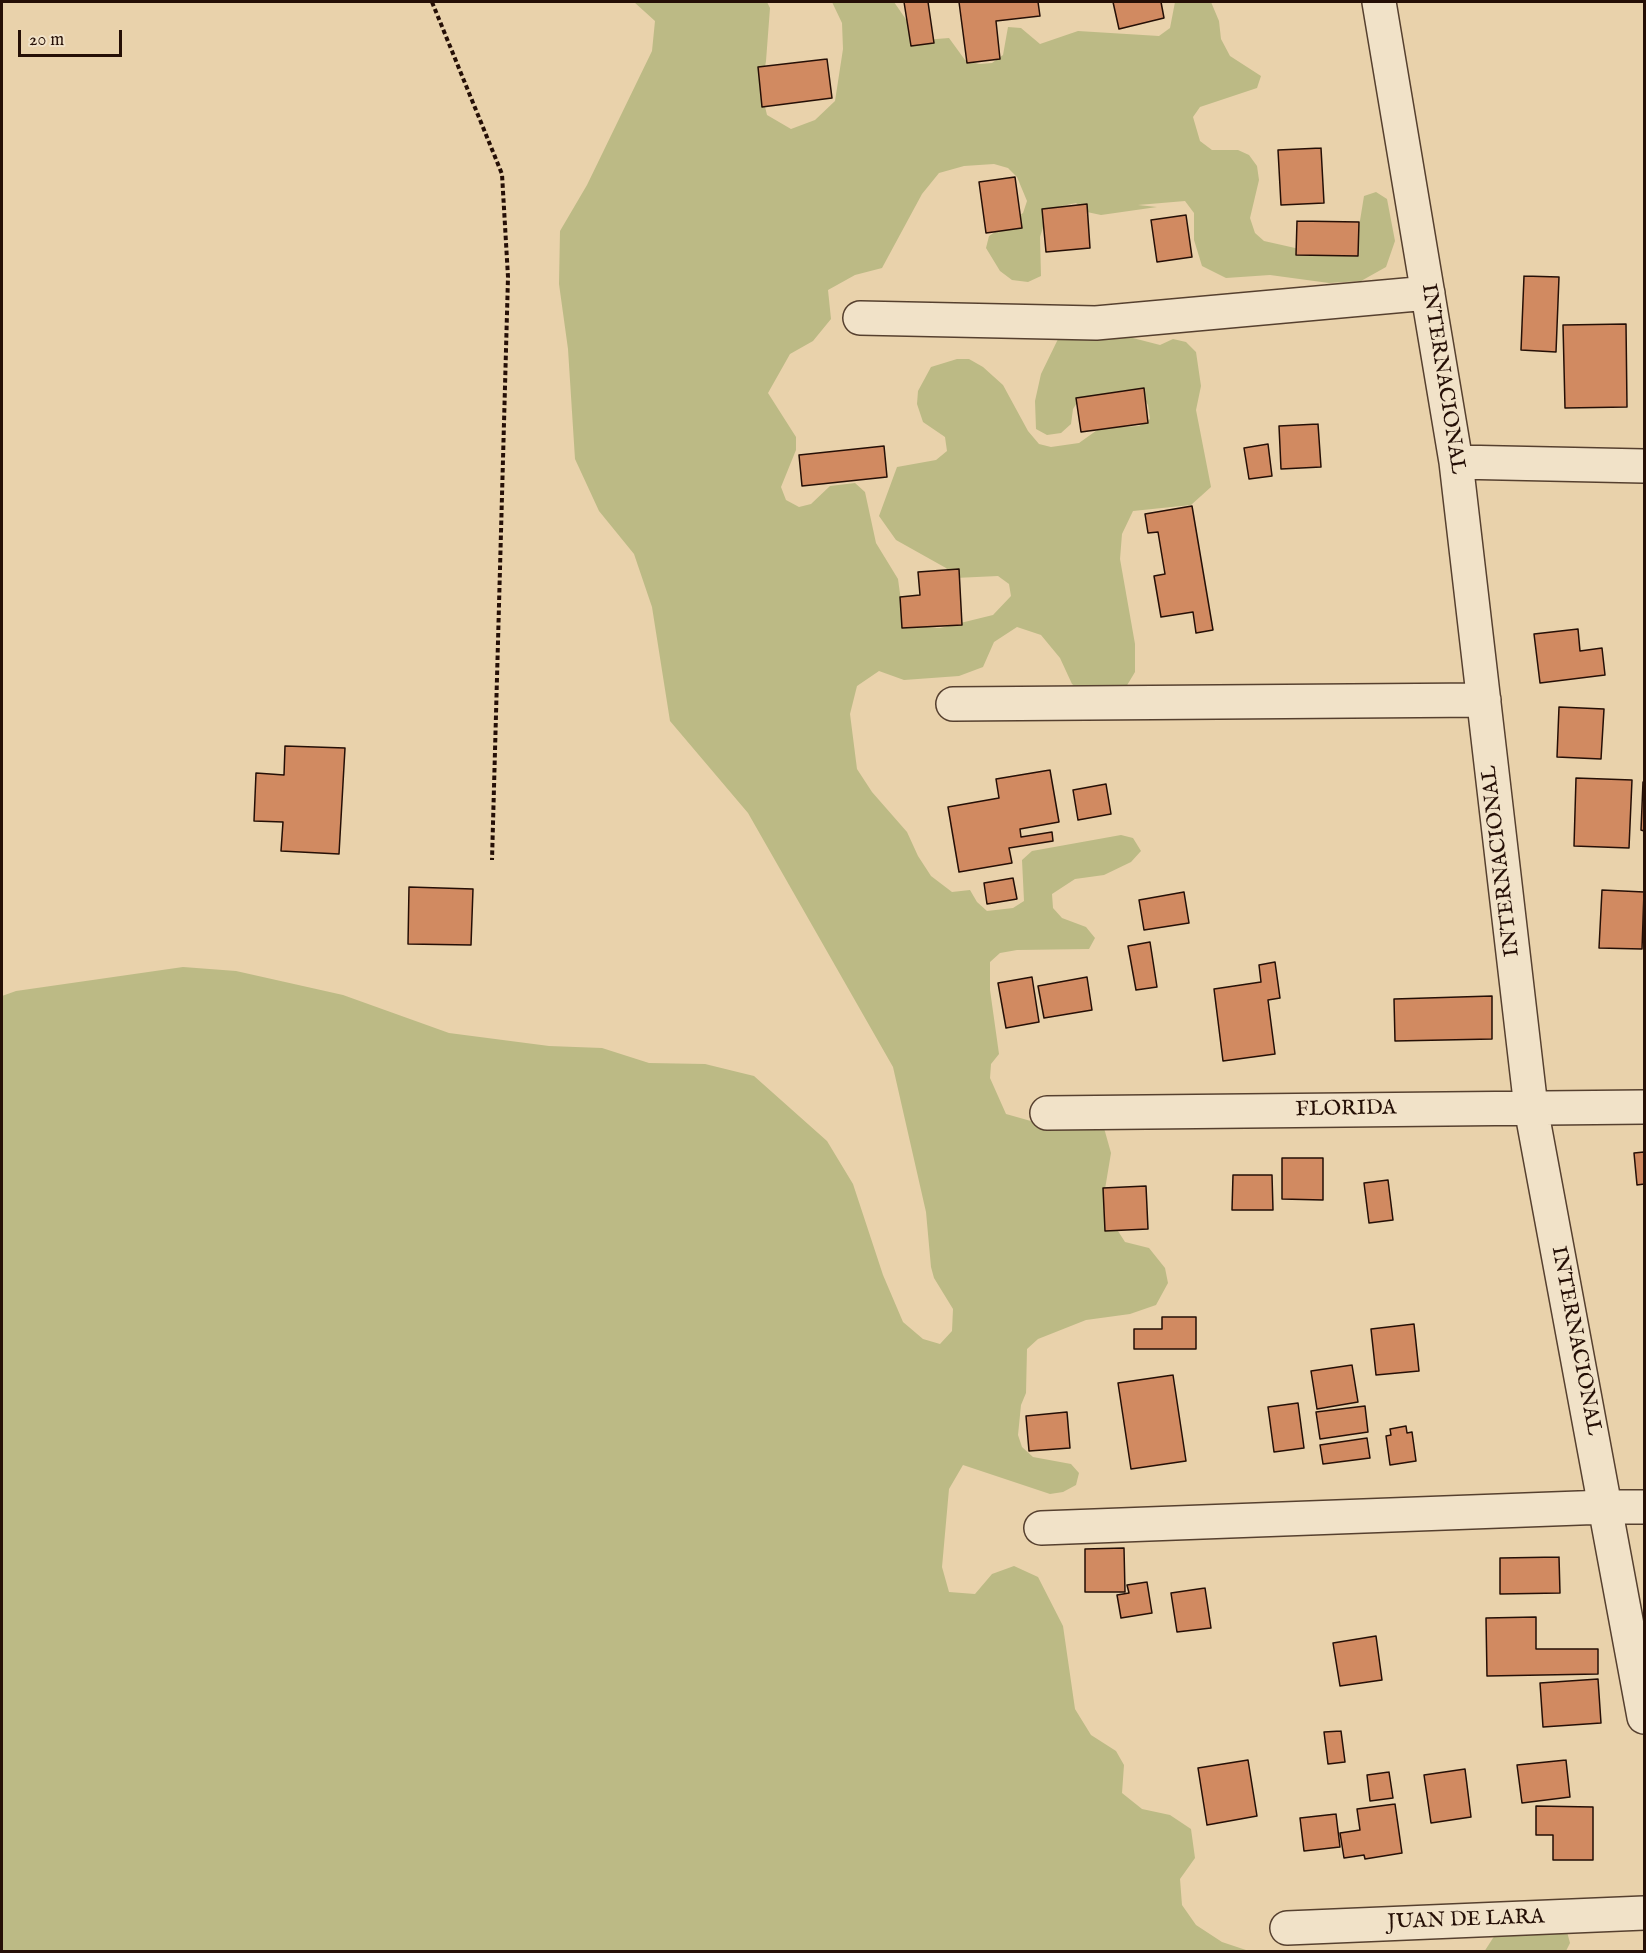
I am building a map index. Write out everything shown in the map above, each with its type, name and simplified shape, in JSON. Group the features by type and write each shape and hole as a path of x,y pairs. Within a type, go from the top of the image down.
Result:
{"street":[{"name":"INTERNACIONAL","path":"1380,2 1456,462 1531,1108 1644,1717"},
{"path":"860,318 1096,323 1428,293"},
{"path":"1456,462 1644,466"},
{"path":"953,704 1484,700"},
{"name":"FLORIDA","path":"1047,1113 1644,1107"},
{"path":"1041,1528 1606,1507 1644,1508"},
{"name":"JUAN DE LARA","path":"1287,1928 1644,1913"}],"path":[{"path":"432,2 502,174 508,277 492,860"}],"shaded area":[{"path":"634,2 767,2 770,8 766,61 761,90 767,115 791,129 815,120 835,101 843,49 842,23 832,2 894,2 914,31 924,40 949,38 965,60 979,64 992,63 1003,55 1008,27 1021,28 1040,44 1078,31 1159,36 1170,28 1175,2 1211,2 1219,21 1221,39 1230,56 1261,76 1257,88 1200,107 1193,117 1200,141 1212,150 1238,150 1249,155 1257,166 1259,180 1250,218 1255,233 1264,241 1313,252 1358,233 1364,196 1376,192 1387,199 1395,241 1386,267 1361,281 1329,283 1270,275 1226,278 1202,266 1194,240 1194,213 1185,201 1138,205 1157,207 1101,215 1087,212 1076,203 1049,209 1040,237 1041,276 1028,282 1012,280 1000,271 986,248 989,236 1023,213 1027,201 1017,177 1008,168 994,164 964,166 939,173 922,194 882,268 855,275 828,290 831,319 813,341 790,354 768,393 796,437 796,450 781,487 786,500 799,507 811,504 830,486 855,483 865,492 876,543 898,579 903,616 925,627 940,628 993,615 1011,596 1009,584 998,576 955,578 946,568 896,540 879,516 897,467 936,460 947,451 945,437 923,422 917,404 918,391 931,367 957,359 969,359 983,367 1003,385 1028,431 1039,444 1051,447 1079,443 1100,428 1139,426 1150,419 1148,405 1140,391 1126,390 1080,398 1073,409 1071,424 1061,433 1047,435 1036,429 1035,401 1041,374 1059,337 1098,329 1160,345 1173,339 1186,342 1196,352 1201,386 1196,410 1211,487 1191,505 1133,511 1122,534 1120,559 1135,644 1135,672 1120,697 1093,701 1072,684 1060,658 1041,635 1017,627 994,642 983,667 959,676 904,680 879,671 857,686 850,714 857,769 872,792 907,832 918,856 931,876 952,892 970,890 977,902 987,911 1013,908 1024,901 1022,860 1032,851 1121,835 1133,838 1141,851 1131,862 1104,875 1075,879 1052,894 1053,908 1062,918 1086,927 1095,938 1089,949 1017,950 1000,953 990,962 990,990 999,1054 991,1064 990,1078 1006,1114 1045,1125 1104,1128 1111,1153 1105,1189 1109,1217 1125,1242 1149,1248 1165,1268 1168,1283 1156,1305 1130,1314 1086,1320 1038,1339 1027,1349 1026,1393 1021,1405 1018,1435 1022,1447 1033,1457 1071,1464 1079,1473 1076,1485 1063,1492 1050,1494 963,1465 949,1489 942,1567 949,1592 975,1594 992,1574 1014,1566 1038,1577 1063,1626 1075,1709 1091,1735 1116,1751 1124,1765 1122,1793 1142,1809 1170,1815 1191,1829 1195,1858 1180,1879 1182,1905 1196,1925 1222,1942 1249,1951 2,1951 2,996 16,991 183,967 236,971 343,995 449,1033 549,1046 602,1048 649,1063 705,1064 754,1076 827,1141 853,1184 883,1275 903,1322 923,1339 940,1344 952,1331 953,1309 934,1278 931,1267 926,1212 893,1067 748,813 670,721 652,607 634,554 599,511 575,459 568,349 559,284 560,231 587,185 652,51 655,21"},
{"path":"1511,1917 1563,1917 1570,1943 1566,1951 1484,1952"}],"building":[{"path":"904,2 928,2 934,43 911,46"},
{"path":"959,2 1038,2 1040,16 996,21 1000,59 967,63"},
{"path":"1113,2 1161,2 1164,18 1119,29"},
{"path":"827,59 832,98 762,107 758,67"},
{"path":"1321,148 1324,203 1281,205 1278,150"},
{"path":"1015,177 1022,228 986,233 979,182"},
{"path":"1087,204 1090,248 1046,252 1042,209"},
{"path":"1186,215 1192,257 1157,262 1151,220"},
{"path":"1297,221 1359,222 1358,256 1296,255"},
{"path":"1524,276 1559,277 1556,352 1521,350"},
{"path":"1626,324 1627,407 1565,408 1563,325"},
{"path":"1144,388 1148,423 1081,432 1076,398"},
{"path":"1318,424 1321,467 1281,469 1279,426"},
{"path":"1268,444 1272,476 1249,479 1244,448"},
{"path":"884,446 887,477 802,486 799,455"},
{"path":"1192,506 1213,630 1196,633 1193,612 1161,617 1154,576 1165,574 1158,532 1148,533 1145,514"},
{"path":"959,569 962,625 902,628 900,597 920,595 918,572"},
{"path":"1578,629 1580,651 1602,648 1605,675 1540,683 1534,634"},
{"path":"1559,707 1604,709 1601,759 1557,757"},
{"path":"285,746 345,748 339,854 281,851 283,822 254,821 256,773 284,775"},
{"path":"1050,770 1059,822 1020,829 1021,837 1052,832 1053,841 1009,848 1012,863 959,872 948,807 999,798 996,779"},
{"path":"1576,778 1632,780 1629,848 1574,846"},
{"path":"1644,782 1644,831 1641,830"},
{"path":"1106,784 1111,814 1078,820 1073,790"},
{"path":"1013,878 1017,899 987,904 984,883"},
{"path":"409,887 473,889 471,945 408,944"},
{"path":"1602,890 1644,892 1642,949 1599,948"},
{"path":"1184,892 1189,923 1144,930 1139,900"},
{"path":"1150,942 1157,987 1136,990 1128,946"},
{"path":"1275,962 1280,998 1268,1000 1275,1054 1223,1061 1214,989 1261,982 1259,965"},
{"path":"1032,977 1039,1022 1006,1028 998,983"},
{"path":"1087,977 1092,1010 1044,1018 1038,986"},
{"path":"1492,996 1492,1039 1395,1041 1394,999"},
{"path":"1644,1152 1644,1184 1637,1185 1634,1153"},
{"path":"1282,1158 1323,1158 1323,1200 1282,1199"},
{"path":"1233,1175 1272,1175 1273,1210 1232,1210"},
{"path":"1388,1180 1393,1220 1369,1223 1364,1183"},
{"path":"1146,1186 1148,1229 1105,1231 1103,1188"},
{"path":"1162,1317 1196,1317 1196,1349 1134,1349 1134,1329 1162,1329"},
{"path":"1414,1324 1419,1371 1376,1375 1371,1329"},
{"path":"1352,1365 1358,1402 1317,1409 1311,1371"},
{"path":"1173,1375 1186,1461 1131,1469 1118,1383"},
{"path":"1298,1403 1304,1448 1274,1452 1268,1407"},
{"path":"1365,1406 1368,1432 1320,1439 1316,1412"},
{"path":"1067,1412 1070,1448 1029,1451 1026,1416"},
{"path":"1406,1426 1407,1433 1412,1432 1416,1461 1390,1465 1386,1436 1391,1435 1390,1429"},
{"path":"1367,1438 1370,1458 1323,1464 1320,1445"},
{"path":"1124,1548 1125,1592 1085,1592 1085,1549"},
{"path":"1559,1557 1560,1593 1500,1594 1500,1558"},
{"path":"1147,1582 1152,1613 1121,1618 1117,1595 1129,1593 1127,1585"},
{"path":"1205,1588 1211,1628 1177,1632 1171,1593"},
{"path":"1536,1617 1536,1649 1598,1649 1598,1674 1487,1676 1486,1618"},
{"path":"1376,1636 1382,1680 1340,1686 1333,1643"},
{"path":"1598,1679 1601,1723 1543,1727 1540,1683"},
{"path":"1341,1731 1345,1762 1328,1764 1324,1732"},
{"path":"1248,1760 1257,1816 1207,1825 1198,1768"},
{"path":"1566,1760 1570,1797 1522,1803 1517,1765"},
{"path":"1465,1769 1471,1817 1431,1823 1424,1775"},
{"path":"1389,1772 1393,1798 1370,1801 1367,1775"},
{"path":"1395,1804 1402,1853 1365,1859 1364,1855 1344,1858 1340,1833 1360,1830 1357,1809"},
{"path":"1536,1806 1593,1807 1593,1860 1553,1860 1553,1835 1536,1835"},
{"path":"1336,1814 1340,1847 1304,1851 1300,1818"}]}
